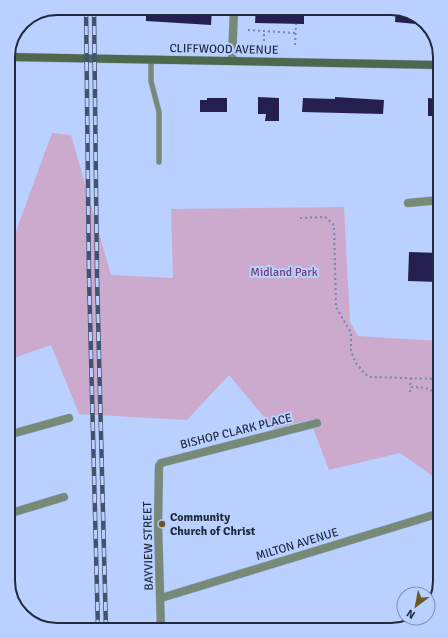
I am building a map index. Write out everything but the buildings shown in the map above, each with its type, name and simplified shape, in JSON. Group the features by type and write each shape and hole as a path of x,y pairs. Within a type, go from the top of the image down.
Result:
{"main road":[{"name":"CLIFFWOOD AVENUE","path":"15,57 433,66"}],"street":[{"path":"232,62 234,15"},
{"path":"408,203 433,201"},
{"path":"15,433 69,418"},
{"name":"BISHOP CLARK PLACE","path":"161,463 316,423"},
{"name":"BAYVIEW STREET","path":"161,463 159,466 158,525 161,623"},
{"path":"15,512 64,497"},
{"name":"MILTON AVENUE","path":"161,598 433,515"}],"lane":[{"path":"151,60 151,81 159,112 159,162"}],"path":[{"path":"295,46 296,24"},
{"path":"248,30 296,32"},
{"path":"264,31 264,41"},
{"path":"300,218 325,217 334,225 336,307 350,333 351,351 356,363 370,377 433,379"},
{"path":"410,378 410,392"},
{"path":"410,387 430,388 433,391"}],"green space":[{"name":"Midland Park","path":"52,133 71,135 111,275 173,278 171,209 344,207 350,322 358,336 433,341 433,476 400,453 329,470 310,420 274,429 229,375 187,420 79,414 51,345 15,358 15,234"}],"railway":[{"path":"86,15 89,277 98,623"},
{"path":"94,15 97,277 106,623"}],"place":[{"name":"Community Church of Christ","path":"162,524"}]}
